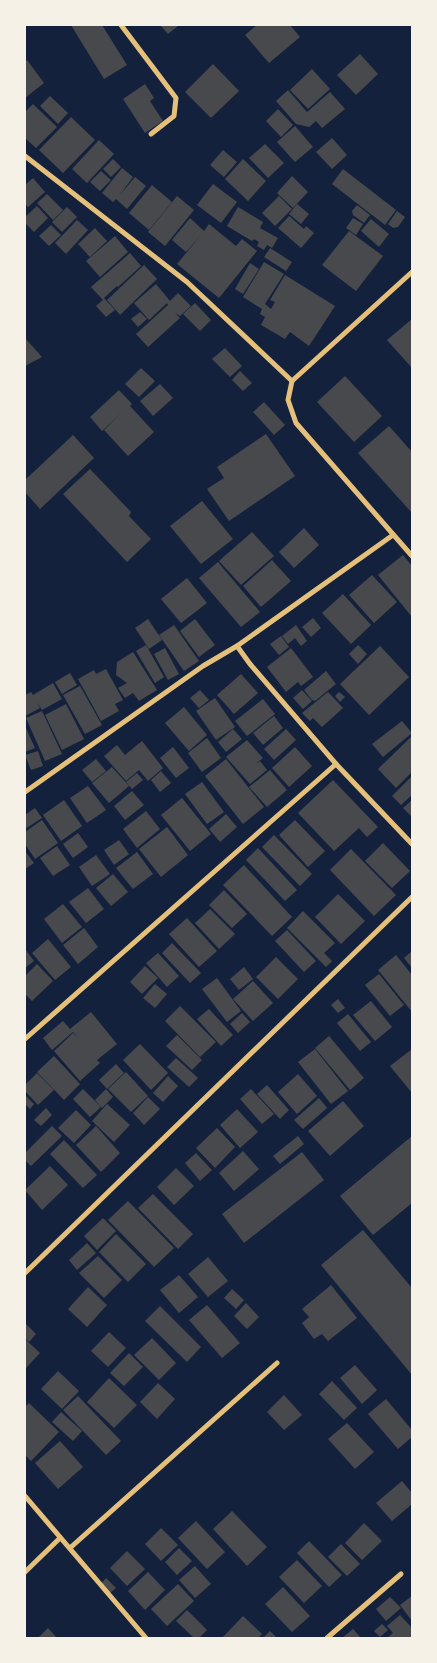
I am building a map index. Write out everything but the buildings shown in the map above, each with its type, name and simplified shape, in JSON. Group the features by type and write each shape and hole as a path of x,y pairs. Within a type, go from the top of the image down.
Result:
{"street":[{"path":"122,25 176,98 174,116 151,134"},
{"path":"25,156 187,282 292,381"},
{"path":"412,272 292,381 288,400 296,422 412,556"},
{"path":"25,792 203,666 237,646 393,535"},
{"path":"237,646 250,664 336,764 412,844"},
{"path":"25,1040 336,764"},
{"path":"25,1273 412,897"},
{"path":"70,1548 278,1363"},
{"path":"25,1496 146,1638"},
{"path":"25,1572 60,1538"},
{"path":"327,1638 401,1574"}]}
